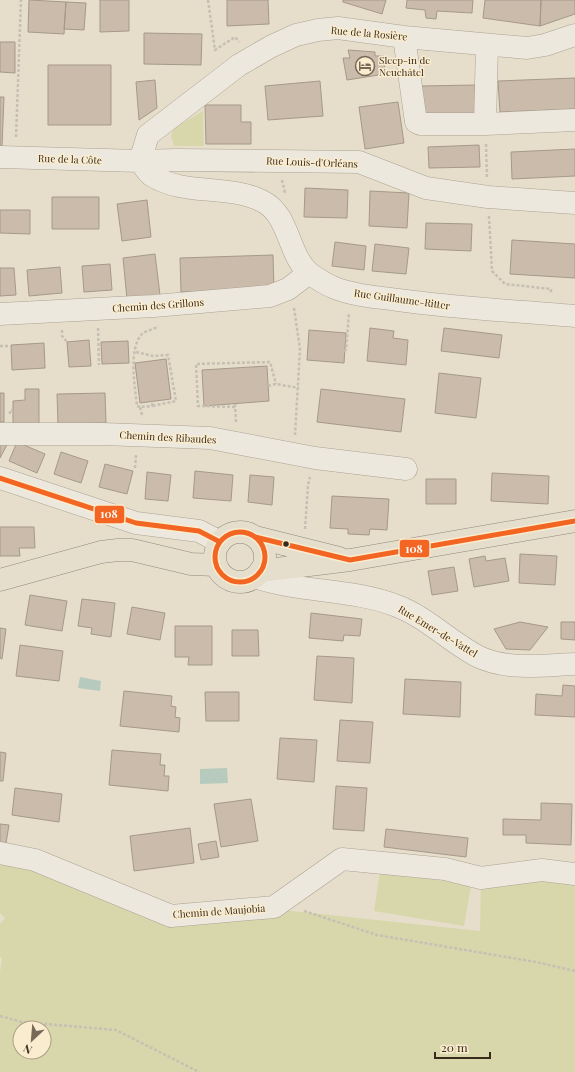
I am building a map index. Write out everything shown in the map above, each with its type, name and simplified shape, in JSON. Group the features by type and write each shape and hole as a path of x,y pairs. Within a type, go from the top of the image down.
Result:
{"main road":[{"path":"350,560 254,537 248,534 233,534 220,542 216,549 216,565 220,572 232,581 240,582 258,574 350,560 575,521"},
{"path":"254,537 264,550 265,557 258,574"},
{"path":"0,580 101,552 118,550 132,550 191,564 216,565"}],"street":[{"name":"Rue de la Rosière","path":"140,161 148,134 239,66 253,57 296,36 318,30 338,28 404,37 527,48 545,45 575,35"},
{"path":"404,37 416,122 426,126 575,120"},
{"path":"485,124 487,45"},
{"name":"Rue de la Côte","path":"8,158 140,161"},
{"name":"Rue Louis-d'Orléans","path":"140,161 359,162 426,188 488,197 575,203"},
{"name":"Rue Guillaume-Ritter","path":"140,161 150,175 171,184 246,195 262,201 275,210 283,224 297,258 310,273 335,288 426,304 575,316"},
{"name":"Chemin des Grillons","path":"0,314 97,310 270,296 288,289 310,273"},
{"name":"Chemin des Ribaudes","path":"0,434 103,434 210,438 315,458 406,469"},
{"path":"0,478 136,524 199,531 220,542"},
{"name":"Rue Emer-de-Vattel","path":"258,574 275,584 361,595 398,606 428,623 477,656 498,664 523,666 575,664"},
{"name":"Chemin de Maujobia","path":"0,853 35,860 171,916 274,907 342,859 445,869 481,878 542,870 575,874"}],"path":[{"path":"8,158 21,0"},
{"path":"208,0 215,50 235,37 253,57"},
{"path":"485,124 492,271 505,284"},
{"path":"288,289 292,297 300,349 299,388 292,453"},
{"path":"344,350 346,350 351,292"},
{"path":"140,407 137,406 132,363 136,352 137,341 143,332 158,327 154,306"},
{"path":"97,310 99,365"},
{"path":"0,346 8,346"},
{"path":"136,352 153,356 168,356 176,401 152,406"},
{"path":"235,407 198,406 196,364 270,362 276,384"},
{"path":"268,386 276,384 299,388"},
{"path":"305,534 308,485 315,458"},
{"path":"274,907 306,911 377,935 536,962 575,972"},
{"path":"0,1016 22,1022 116,1030 199,1072"}],"green space":[{"path":"203,111 204,146 174,146 171,136 174,128"},
{"path":"0,855 171,919 273,909 480,931 481,881 575,877 575,1072 0,1072 0,972 2,959 0,957 0,924 5,918 0,913"},
{"path":"380,871 471,885 464,926 374,911"}],"shaded area":[{"path":"80,677 101,681 100,691 78,688"},
{"path":"227,768 228,783 200,784 200,769"}],"building":[{"path":"29,0 66,2 64,34 28,32"},
{"path":"100,0 129,0 129,31 100,32"},
{"path":"227,0 268,0 269,24 227,26"},
{"path":"343,0 386,0 382,14 343,2"},
{"path":"407,0 473,0 472,13 437,11 436,19 426,18 425,10 406,8"},
{"path":"485,0 541,0 540,26 483,18"},
{"path":"541,0 575,0 575,14 540,26"},
{"path":"66,2 86,3 84,30 64,29"},
{"path":"144,33 202,34 201,65 144,64"},
{"path":"0,42 15,42 15,73 0,72"},
{"path":"348,50 375,52 375,56 384,56 385,74 347,80 343,58 350,58"},
{"path":"48,65 111,65 111,125 48,125"},
{"path":"575,78 575,109 500,112 498,81"},
{"path":"155,80 157,108 139,120 136,82"},
{"path":"320,81 323,116 268,120 265,86"},
{"path":"475,85 475,118 422,119 422,86"},
{"path":"0,97 4,97 2,147 0,147"},
{"path":"398,102 404,143 365,149 359,107"},
{"path":"205,105 241,105 241,122 251,122 251,144 206,144"},
{"path":"479,145 480,167 429,168 428,147"},
{"path":"575,149 575,176 512,179 511,152"},
{"path":"305,188 348,190 347,218 304,217"},
{"path":"370,191 409,193 407,228 369,226"},
{"path":"52,197 99,197 99,229 52,229"},
{"path":"147,200 151,237 122,241 117,204"},
{"path":"0,210 30,210 30,234 0,233"},
{"path":"426,223 472,224 471,251 425,249"},
{"path":"512,240 575,244 575,278 510,274"},
{"path":"335,242 366,246 364,270 332,266"},
{"path":"375,244 409,248 406,274 372,271"},
{"path":"155,254 160,295 127,299 123,258"},
{"path":"273,255 274,289 181,292 180,258"},
{"path":"110,264 112,290 84,292 82,266"},
{"path":"60,267 62,293 29,296 27,270"},
{"path":"0,268 14,268 16,295 0,296"},
{"path":"370,328 394,331 393,338 408,340 406,365 367,361"},
{"path":"444,328 502,335 499,358 441,351"},
{"path":"309,330 346,333 344,363 307,360"},
{"path":"89,340 91,366 69,367 67,342"},
{"path":"128,341 129,363 102,364 101,342"},
{"path":"44,343 45,368 12,370 11,345"},
{"path":"166,359 171,399 140,403 135,363"},
{"path":"267,366 269,401 204,406 202,370"},
{"path":"439,373 481,378 476,418 435,413"},
{"path":"25,389 39,389 39,426 13,426 13,401 25,400"},
{"path":"321,389 405,399 401,432 317,422"},
{"path":"0,393 4,393 4,422 0,422"},
{"path":"105,393 106,423 58,424 57,394"},
{"path":"0,441 9,441 0,458"},
{"path":"17,442 45,454 37,473 9,461"},
{"path":"61,452 88,461 81,483 54,474"},
{"path":"105,464 133,471 127,494 99,487"},
{"path":"195,471 233,475 231,501 193,498"},
{"path":"147,472 171,475 168,501 145,499"},
{"path":"492,473 549,476 548,504 491,501"},
{"path":"250,475 274,477 272,505 248,502"},
{"path":"426,479 456,479 456,504 426,504"},
{"path":"332,496 389,499 387,530 370,529 369,535 348,534 348,529 330,528"},
{"path":"0,527 34,527 35,548 19,548 20,556 0,556"},
{"path":"520,554 557,556 555,585 519,583"},
{"path":"485,556 486,561 505,558 509,581 474,587 469,559"},
{"path":"454,567 458,591 432,595 428,571"},
{"path":"30,595 67,601 62,631 25,625"},
{"path":"82,599 115,603 111,637 91,634 92,628 78,626"},
{"path":"132,607 165,613 160,640 127,634"},
{"path":"311,613 362,619 360,636 344,635 343,641 309,638"},
{"path":"520,622 548,627 530,650 506,649 494,629"},
{"path":"561,622 575,622 575,640 561,639"},
{"path":"175,626 212,626 212,665 188,665 189,657 175,657"},
{"path":"0,628 6,629 2,659 0,658"},
{"path":"232,630 258,630 259,656 232,656"},
{"path":"20,645 63,651 59,681 16,676"},
{"path":"317,656 354,658 352,703 314,700"},
{"path":"405,679 461,682 460,717 403,714"},
{"path":"563,685 575,686 575,717 535,715 536,694 562,696"},
{"path":"124,691 172,696 171,706 176,707 175,717 180,718 179,732 120,726"},
{"path":"205,692 239,692 239,721 206,721"},
{"path":"340,720 373,722 370,763 337,761"},
{"path":"280,738 317,740 314,782 277,779"},
{"path":"112,750 161,754 160,765 165,765 164,776 169,776 168,791 109,785"},
{"path":"0,752 6,753 3,781 0,781"},
{"path":"336,786 367,788 364,831 333,829"},
{"path":"15,788 62,794 59,822 12,815"},
{"path":"251,799 258,841 221,847 214,804"},
{"path":"541,803 572,804 571,845 526,843 526,835 503,835 503,819 541,820"},
{"path":"0,824 9,825 6,843 0,843"},
{"path":"190,828 194,863 134,871 130,836"},
{"path":"386,829 468,838 466,857 384,847"},
{"path":"216,841 219,857 201,860 198,844"}],"transit line":[{"name":"108","path":"0,478 136,523 199,531 220,542"},
{"name":"108","path":"255,537 350,560 575,521"},
{"name":"108","path":"240,532 254,536 261,543 265,557 261,571 254,578 240,582 226,578 219,571 215,557 219,543 226,536 240,532"}],"place":[{"name":"Sleep-in de Neuchâtel","path":"365,66"}]}
